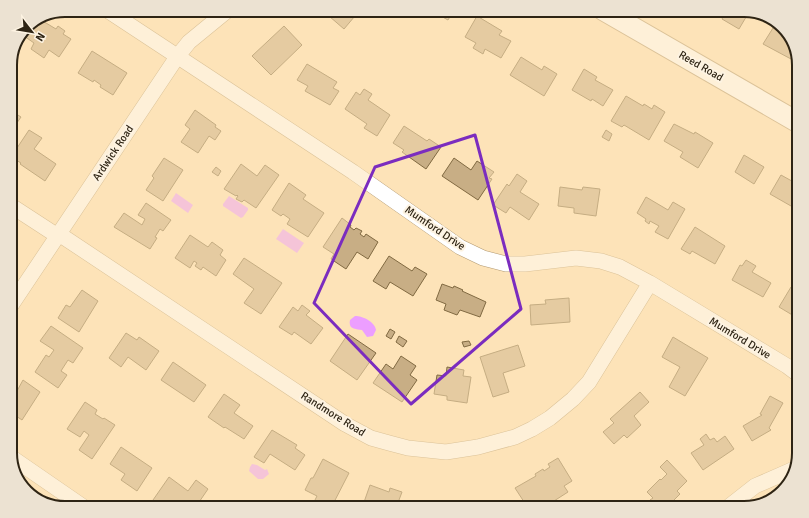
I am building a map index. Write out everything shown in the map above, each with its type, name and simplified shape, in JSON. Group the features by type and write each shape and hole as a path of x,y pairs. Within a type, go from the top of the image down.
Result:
{"main road":[{"name":"Reed Road","path":"614,17 792,119"}],"street":[{"name":"Mumford Drive","path":"117,17 353,172 465,250 483,258 506,264 525,264 576,258 601,261 620,267 650,283 792,370"},
{"name":"Ardwick Road","path":"17,296 177,57 189,42 219,17"},
{"name":"Randmore Road","path":"17,210 53,233 62,236 345,424 371,438 408,448 446,452 478,447 515,437 550,418 574,399 589,382 650,283"},
{"path":"19,463 75,501"},
{"path":"736,501 755,486 788,472"}],"highlighted area":[{"path":"475,135 521,309 411,404 314,303 375,167"}],"shaded area":[{"path":"176,193 193,205 188,213 171,201"},
{"path":"229,196 248,208 243,217 241,218 223,206"},
{"path":"283,229 304,243 297,253 276,239"},
{"path":"355,316 365,318 373,324 376,330 373,336 367,337 362,330 355,329 350,326 350,320"},
{"path":"252,464 265,470 267,469 269,474 263,479 258,479 249,471"}],"building":[{"path":"330,17 354,17 344,29"},
{"path":"443,17 450,17 448,20"},
{"path":"476,17 479,17 502,31 499,35 511,41 501,58 485,49 483,54 473,48 476,43 465,37"},
{"path":"723,17 746,17 739,29 722,19"},
{"path":"44,22 56,29 58,26 65,31 63,34 71,39 59,57 49,50 44,58 31,49 34,43 26,37 33,29"},
{"path":"284,26 302,45 271,75 252,56"},
{"path":"773,28 778,31 784,39 792,58 791,59 763,44"},
{"path":"92,51 127,73 113,95 100,87 101,85 94,80 93,82 78,73"},
{"path":"521,57 542,70 544,66 557,74 544,96 510,75"},
{"path":"307,64 337,82 333,88 339,91 330,105 305,91 308,86 297,80"},
{"path":"584,69 597,77 595,80 613,90 603,106 572,90"},
{"path":"364,89 372,94 368,100 390,115 377,136 364,128 367,124 345,109 356,92 360,95"},
{"path":"626,96 643,106 644,104 652,109 654,105 665,112 649,140 624,125 622,127 611,121"},
{"path":"195,110 216,125 215,127 221,131 215,140 209,136 198,153 181,142 190,129 185,125"},
{"path":"17,114 21,117 17,123"},
{"path":"674,124 694,134 695,132 713,143 698,168 680,157 683,152 664,141"},
{"path":"404,126 427,141 429,139 441,147 426,169 402,152 404,150 393,143"},
{"path":"29,130 42,138 34,149 56,164 45,181 17,161 17,148"},
{"path":"606,130 612,134 609,141 602,137"},
{"path":"744,155 764,167 754,184 735,172"},
{"path":"164,158 183,170 163,201 146,190 154,178 152,176"},
{"path":"454,158 471,170 477,161 494,172 489,178 492,179 478,200 442,176"},
{"path":"241,164 257,176 265,165 279,175 256,208 244,200 242,202 236,199 238,196 237,195 236,196 224,189"},
{"path":"216,167 221,171 218,176 212,172"},
{"path":"517,174 527,181 520,192 539,204 529,220 510,207 506,213 493,205 507,184 509,186"},
{"path":"781,175 792,181 792,207 770,194"},
{"path":"289,183 306,195 303,199 324,213 308,237 287,224 290,219 283,214 281,216 272,210"},
{"path":"560,187 582,190 583,187 600,189 596,216 574,213 574,208 558,206"},
{"path":"646,197 668,210 673,202 685,209 668,239 655,232 659,226 650,221 649,224 645,221 646,219 637,213"},
{"path":"146,203 171,220 163,231 160,229 155,237 157,238 150,249 114,227 124,213 142,225 145,219 138,215"},
{"path":"342,218 351,225 350,227 354,230 356,228 362,231 360,234 364,237 366,234 378,242 368,259 357,252 346,269 331,259 334,254 323,247"},
{"path":"695,227 725,246 715,264 692,251 690,254 681,249"},
{"path":"190,235 208,247 212,242 223,250 220,255 226,260 216,276 203,267 201,270 195,266 197,263 194,261 190,268 175,258"},
{"path":"389,256 412,271 415,267 427,274 413,296 390,282 386,289 373,281"},
{"path":"244,258 282,283 261,314 244,303 254,289 233,274"},
{"path":"746,260 756,266 752,272 771,283 763,297 732,280 740,265 742,266"},
{"path":"442,284 453,288 454,286 486,302 480,317 460,310 457,315 444,310 446,304 436,300"},
{"path":"791,287 792,288 792,315 779,307"},
{"path":"82,290 98,301 79,332 58,318 66,305 70,307"},
{"path":"569,298 570,322 531,325 530,305 546,304 545,300"},
{"path":"302,305 310,311 306,315 323,328 311,344 294,332 292,335 279,327 293,307 298,311"},
{"path":"51,326 83,348 73,363 68,360 61,371 67,375 58,388 35,372 46,355 49,357 54,350 40,341"},
{"path":"390,329 395,332 391,339 386,336"},
{"path":"126,333 137,340 139,337 159,351 146,370 128,357 121,367 109,358"},
{"path":"348,334 376,353 357,380 330,361"},
{"path":"399,336 407,341 403,347 396,342"},
{"path":"673,337 708,358 685,396 669,387 680,367 662,357"},
{"path":"469,341 471,345 464,347 462,342"},
{"path":"518,345 525,366 503,373 509,392 493,397 480,357"},
{"path":"401,356 416,366 410,375 417,380 402,402 373,383 386,364 393,369"},
{"path":"173,362 206,385 194,402 161,380"},
{"path":"447,367 464,370 463,376 471,377 467,403 447,400 447,396 434,394 437,375 446,376"},
{"path":"23,380 40,392 22,420 17,417 17,391"},
{"path":"640,392 649,402 634,416 641,425 627,438 624,435 614,444 603,432 614,423 610,419"},
{"path":"224,394 240,405 234,413 253,426 244,439 208,417"},
{"path":"770,396 783,403 769,428 771,430 752,441 743,426 762,415 760,414"},
{"path":"85,402 97,410 95,414 115,425 92,459 79,450 89,435 84,431 80,437 67,429"},
{"path":"272,430 297,445 295,448 305,455 295,470 270,454 264,463 254,457"},
{"path":"706,434 710,440 714,438 717,442 725,436 734,449 703,470 691,453 704,445 700,439"},
{"path":"121,447 152,468 137,491 121,480 125,474 110,464"},
{"path":"558,458 572,481 564,486 568,492 554,501 523,501 515,488 536,476 535,474 543,469 544,471 550,467 548,464"},
{"path":"323,459 349,473 335,501 314,501 317,496 305,490 311,478 313,478"},
{"path":"667,460 687,481 677,491 680,494 673,501 650,500 653,498 647,492 667,474 660,467"},
{"path":"169,477 188,491 196,480 208,489 200,501 153,500"},
{"path":"370,485 389,492 390,488 402,492 399,501 364,501"}]}
